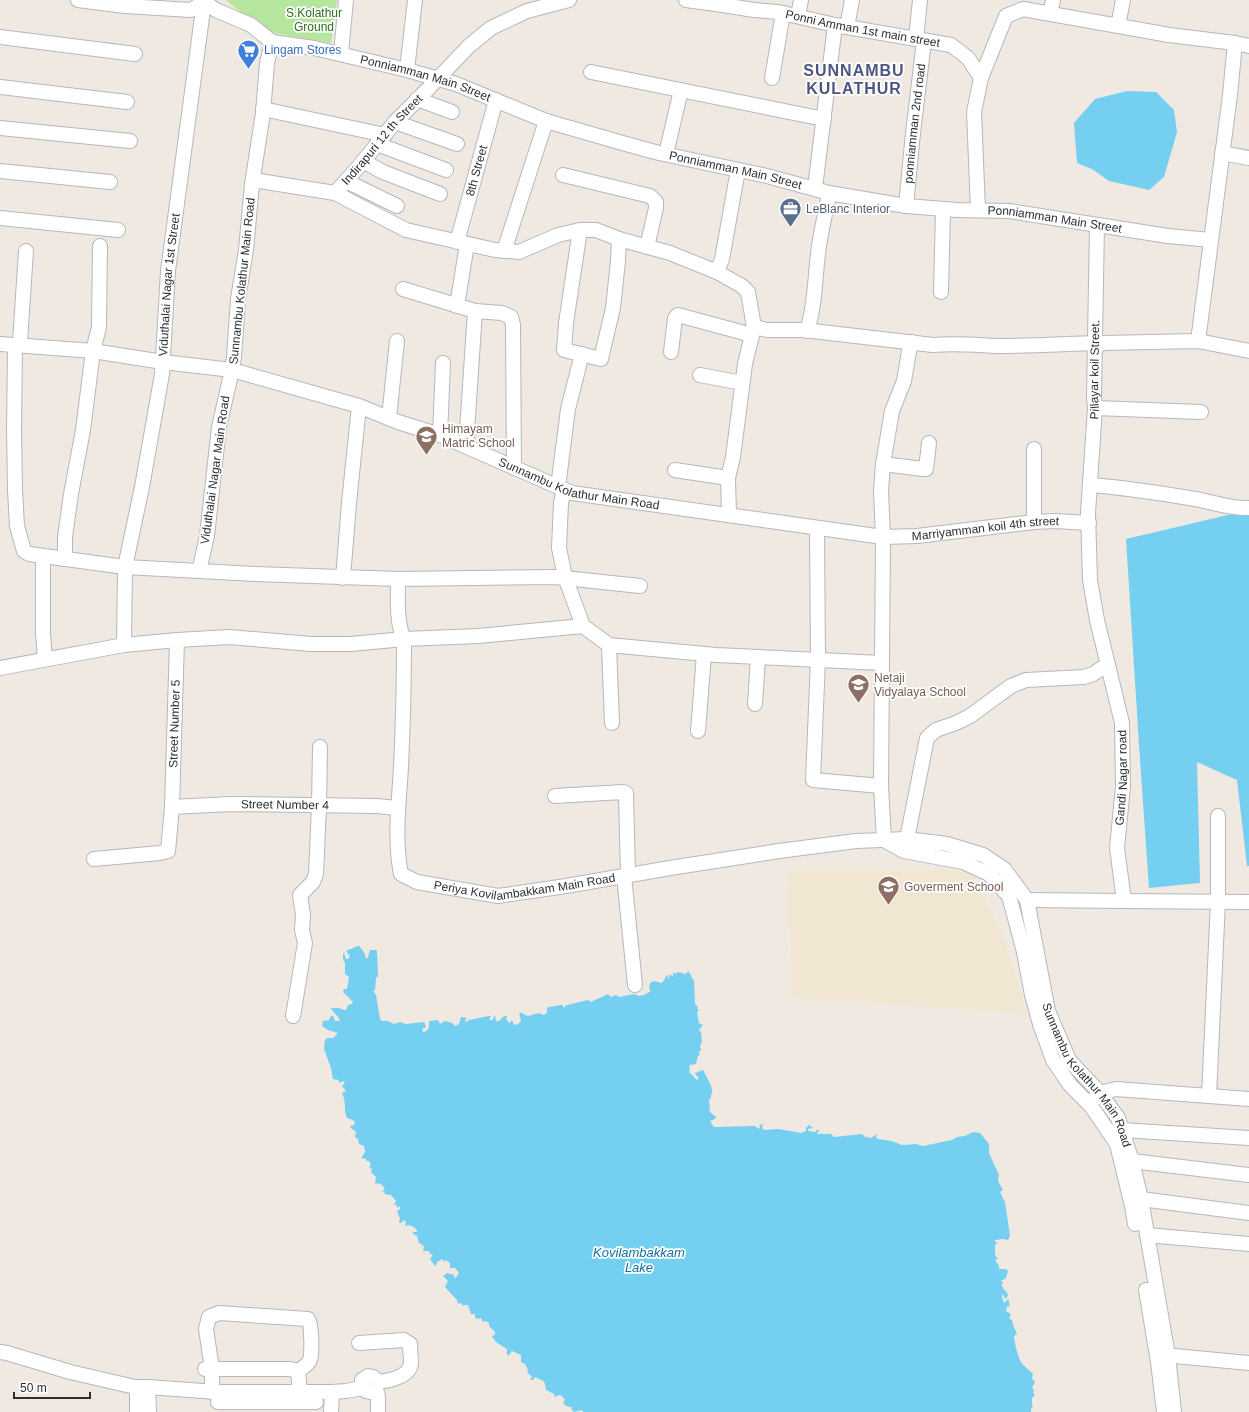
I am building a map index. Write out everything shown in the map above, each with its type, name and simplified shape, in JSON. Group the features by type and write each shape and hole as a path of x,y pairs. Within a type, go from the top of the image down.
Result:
{"street":[{"path":"78,0 126,3 191,10 204,1 216,10 251,25 272,42"},
{"path":"340,53 346,0"},
{"path":"407,70 415,0"},
{"name":"Indirapuri 12 th Street","path":"335,193 395,122 469,46 491,28 527,11 569,0"},
{"path":"686,0 722,3"},
{"path":"798,16 801,0"},
{"path":"815,188 824,118 841,26 852,0"},
{"name":"ponniamman 2nd road","path":"906,206 920,40 920,0"},
{"path":"1050,14 1053,0"},
{"path":"1118,26 1123,0"},
{"name":"Viduthalai Nagar 1st Street","path":"124,645 125,566 142,487 163,362 168,270 204,1"},
{"name":"Ponni Amman 1st main street","path":"722,3 951,45 968,58 981,78"},
{"path":"978,210 974,112 981,78 1006,16 1023,9 1169,35 1249,46"},
{"path":"772,78 783,13"},
{"path":"0,37 135,54"},
{"name":"Ponniamman Main Street","path":"272,42 340,53 437,78 456,84 546,121 626,144 815,188 829,193 906,206 943,209 1009,211 1168,236 1210,240"},
{"name":"Sunnambu Kolathur Main Road","path":"272,42 267,63 246,250 238,299 232,370 359,406 440,435 572,493 883,537"},
{"path":"1198,340 1230,95 1235,43"},
{"path":"591,72 824,118"},
{"path":"0,87 127,102"},
{"path":"666,154 681,90"},
{"path":"417,99 452,112"},
{"name":"8th Street","path":"457,306 462,243 496,100"},
{"path":"263,109 381,139 446,170"},
{"path":"504,251 546,121"},
{"path":"395,122 457,144"},
{"path":"0,128 130,141"},
{"path":"1222,153 1249,158"},
{"path":"363,161 383,172 440,194"},
{"path":"716,272 722,259 738,170"},
{"path":"0,171 110,182"},
{"path":"564,175 650,196 656,202 656,208 647,247"},
{"path":"253,180 335,193 406,230 504,251 519,252 558,235 580,230 596,230 619,239 670,253 716,272 742,286 748,292 753,331 748,347 733,457 728,478 729,515"},
{"path":"346,181 397,206"},
{"path":"808,331 816,282 818,254 829,193"},
{"path":"941,292 943,209"},
{"path":"0,218 118,230"},
{"name":"Pillayar koil Street.","path":"1088,518 1095,408 1096,225"},
{"path":"580,230 566,323 564,350 601,359 613,308 619,239"},
{"path":"65,559 65,537 71,494 84,430 93,351 98,327 100,246"},
{"path":"26,251 20,342 17,345 14,430 17,526 24,551 29,554 125,566 199,571 343,578 398,579 565,577 640,586"},
{"path":"403,289 475,311 502,313 511,317 513,325 514,468"},
{"path":"466,446 475,311"},
{"path":"671,352 675,318 678,315 753,331 808,331 933,345 951,343 996,346 1096,345 1103,343 1198,340 1249,351"},
{"path":"389,418 397,341"},
{"path":"884,840 881,786 883,537 881,491 883,464 892,411 904,381 912,342"},
{"path":"0,344 93,351 163,362 232,370"},
{"path":"582,354 568,409 561,488 559,548 565,577 583,626 609,645 704,654 882,662"},
{"path":"440,435 444,363"},
{"name":"Viduthalai Nagar Main Road","path":"199,571 207,536 220,427 232,370"},
{"path":"700,376 742,383"},
{"path":"343,578 359,406"},
{"path":"1095,408 1201,412"},
{"path":"883,464 923,470 926,469 929,443"},
{"path":"1034,449 1034,522"},
{"path":"675,470 728,478"},
{"path":"1091,485 1146,490 1199,500 1235,509 1249,508"},
{"name":"Marriyamman koil 4th street","path":"883,537 917,536 1034,522 1088,518"},
{"name":"Gandi Nagar road","path":"1088,518 1090,580 1097,620 1122,723 1123,786 1117,848 1124,901"},
{"path":"817,528 818,659 813,780 881,786"},
{"path":"43,556 43,634 45,659"},
{"name":"Periya Kovilambakkam Main Road","path":"398,579 399,619 401,633 404,639 404,699 401,769 397,808 397,855 401,874 417,882 498,896 779,851 856,841 884,840"},
{"path":"0,668 124,645 177,640 229,637 311,644 351,644 404,639 478,636 583,626"},
{"name":"Street Number 5","path":"94,859 168,851 172,807 177,640"},
{"path":"609,645 612,723"},
{"path":"698,731 704,654"},
{"path":"755,704 758,657"},
{"path":"907,839 927,738 936,730 956,724 970,716 1011,686 1026,680 1084,677 1093,674 1108,664"},
{"path":"293,1016 305,943 302,930 303,915 300,895 312,882 316,874 320,747"},
{"path":"555,796 626,793 626,875 635,985"},
{"name":"Street Number 4","path":"172,807 230,804 377,806 397,808"},
{"path":"1209,1096 1218,901 1218,816"},
{"name":"Sunnambu Kolathur Main Road","path":"884,840 907,839 946,844 982,855 1004,869 1027,900 1048,1012 1069,1060 1100,1093 1118,1118 1132,1161 1141,1199 1147,1235 1163,1357 1164,1412"},
{"name":"Sunnambu Kolathur Main Road","path":"884,840 904,851 963,862 989,874 1009,896 1024,952 1036,1010 1053,1060 1070,1085 1089,1104 1117,1144 1132,1206 1174,1412"},
{"path":"1027,900 1249,902"},
{"path":"1089,1104 1100,1093 1116,1089 1249,1099"},
{"path":"1122,1130 1249,1138"},
{"path":"1132,1161 1249,1174"},
{"path":"1141,1199 1249,1212"},
{"path":"1147,1235 1249,1244"},
{"path":"208,1369 290,1369 298,1371 307,1365 310,1360 310,1321 308,1319 219,1314 209,1317 206,1329 208,1369 215,1402"},
{"path":"0,1352 70,1372 144,1390 215,1402 332,1402 346,1391 372,1386 395,1379 406,1372 411,1365 410,1344 404,1340 358,1343"},
{"path":"1163,1357 1249,1363"},
{"path":"298,1371 300,1392"},
{"path":"372,1386 378,1397 378,1412"},
{"path":"144,1390 205,1398 215,1402 300,1392 332,1402"},
{"path":"137,1412 144,1390"},
{"path":"144,1390 148,1412"}],"shaded area":[{"name":"Goverment School","path":"788,870 972,870 1006,945 1027,1014 793,997"}],"green space":[{"name":"S.Kolathur Ground","path":"226,0 337,0 331,43 273,33 245,16"}],"water":[{"path":"1127,91 1156,92 1174,110 1177,132 1164,177 1149,190 1109,181 1092,169 1077,163 1074,123 1095,99"},
{"path":"1249,510 1249,866 1247,866 1237,780 1197,762 1200,883 1149,888 1126,539"},
{"name":"Kovilambakkam Lake","path":"359,946 364,952 366,959 370,950 377,951 378,976 376,978 375,990 373,991 376,995 380,1019 382,1021 388,1021 394,1024 400,1022 406,1024 424,1022 426,1027 422,1029 423,1032 429,1028 429,1021 438,1020 440,1024 445,1021 452,1023 455,1026 459,1024 461,1017 467,1018 465,1020 466,1022 489,1016 491,1016 489,1019 492,1021 495,1015 496,1021 498,1021 507,1016 506,1018 508,1022 510,1023 512,1020 514,1025 521,1021 519,1012 528,1016 539,1013 543,1015 547,1013 547,1008 549,1007 563,1005 563,1008 567,1005 588,1000 591,1002 608,994 611,997 616,995 619,997 634,994 639,996 644,995 651,991 649,989 650,983 654,981 662,983 667,975 668,980 670,974 673,977 673,972 675,974 678,972 686,974 688,971 694,980 695,1004 698,1007 697,1009 699,1009 697,1012 699,1023 703,1025 699,1030 700,1032 701,1031 702,1042 700,1046 701,1050 699,1052 700,1055 698,1056 696,1064 690,1065 689,1072 697,1080 699,1078 695,1073 703,1070 710,1084 712,1091 711,1098 709,1099 710,1112 716,1117 710,1121 714,1127 755,1126 759,1129 759,1125 763,1124 762,1128 764,1130 778,1129 801,1133 806,1131 806,1128 810,1124 813,1128 808,1129 808,1131 815,1132 818,1129 819,1131 817,1133 819,1135 821,1133 831,1134 834,1137 862,1134 865,1137 871,1138 877,1134 876,1138 878,1139 892,1141 902,1145 916,1144 923,1146 952,1140 973,1132 980,1133 989,1144 989,1153 999,1175 998,1181 1003,1190 1000,1192 1005,1202 1010,1236 1008,1240 995,1240 995,1242 998,1242 995,1245 995,1255 998,1259 995,1260 999,1266 999,1269 1006,1269 1008,1271 1006,1278 1001,1281 1003,1283 1001,1285 1008,1295 1006,1299 1002,1294 1002,1297 1004,1303 1008,1299 1009,1301 1009,1307 1007,1306 1006,1311 1011,1314 1009,1319 1012,1320 1017,1334 1014,1338 1020,1360 1033,1374 1032,1378 1035,1382 1032,1388 1035,1395 1032,1398 1033,1406 1031,1412 583,1412 582,1410 574,1412 571,1409 572,1407 564,1404 563,1402 565,1400 562,1396 559,1395 555,1397 554,1394 546,1390 544,1381 535,1377 533,1380 530,1380 532,1377 527,1372 528,1370 525,1364 521,1362 521,1355 512,1351 509,1355 507,1355 507,1349 498,1344 493,1338 492,1336 495,1335 495,1332 489,1326 489,1323 486,1321 483,1322 481,1318 477,1319 475,1314 471,1314 468,1305 463,1306 461,1303 458,1304 457,1300 445,1287 448,1281 443,1276 447,1273 454,1275 455,1279 459,1273 455,1268 450,1268 450,1263 446,1260 444,1262 443,1259 437,1262 435,1266 430,1259 433,1255 430,1254 429,1251 423,1251 424,1246 419,1243 417,1236 413,1234 413,1232 417,1232 416,1229 409,1225 406,1227 406,1222 404,1220 399,1223 400,1219 397,1211 400,1209 400,1206 397,1208 396,1204 393,1206 396,1201 391,1195 384,1194 385,1192 382,1191 385,1189 382,1185 375,1183 376,1177 371,1172 372,1169 369,1167 371,1165 369,1161 365,1158 362,1159 365,1152 364,1146 359,1144 358,1139 355,1137 356,1132 350,1127 354,1125 355,1122 347,1118 346,1115 342,1093 346,1091 342,1086 345,1083 343,1081 340,1083 338,1080 333,1079 331,1068 324,1049 325,1040 327,1038 333,1038 338,1033 328,1030 322,1026 323,1021 329,1020 331,1016 333,1016 335,1021 340,1021 331,1008 346,1010 348,1005 352,1004 353,1002 343,992 344,989 347,989 349,977 345,974 343,954 344,953 346,959 348,959 350,956 346,951"}],"place":[{"name":"Lingam Stores","path":"248,70"},
{"name":"LeBlanc Interior","path":"790,228"},
{"name":"Himayam Matric School","path":"426,456"},
{"name":"Netaji Vidyalaya School","path":"858,704"},
{"name":"Goverment School","path":"889,906"}],"district":[{"name":"SUNNAMBU KULATHUR","path":"854,79"}]}
